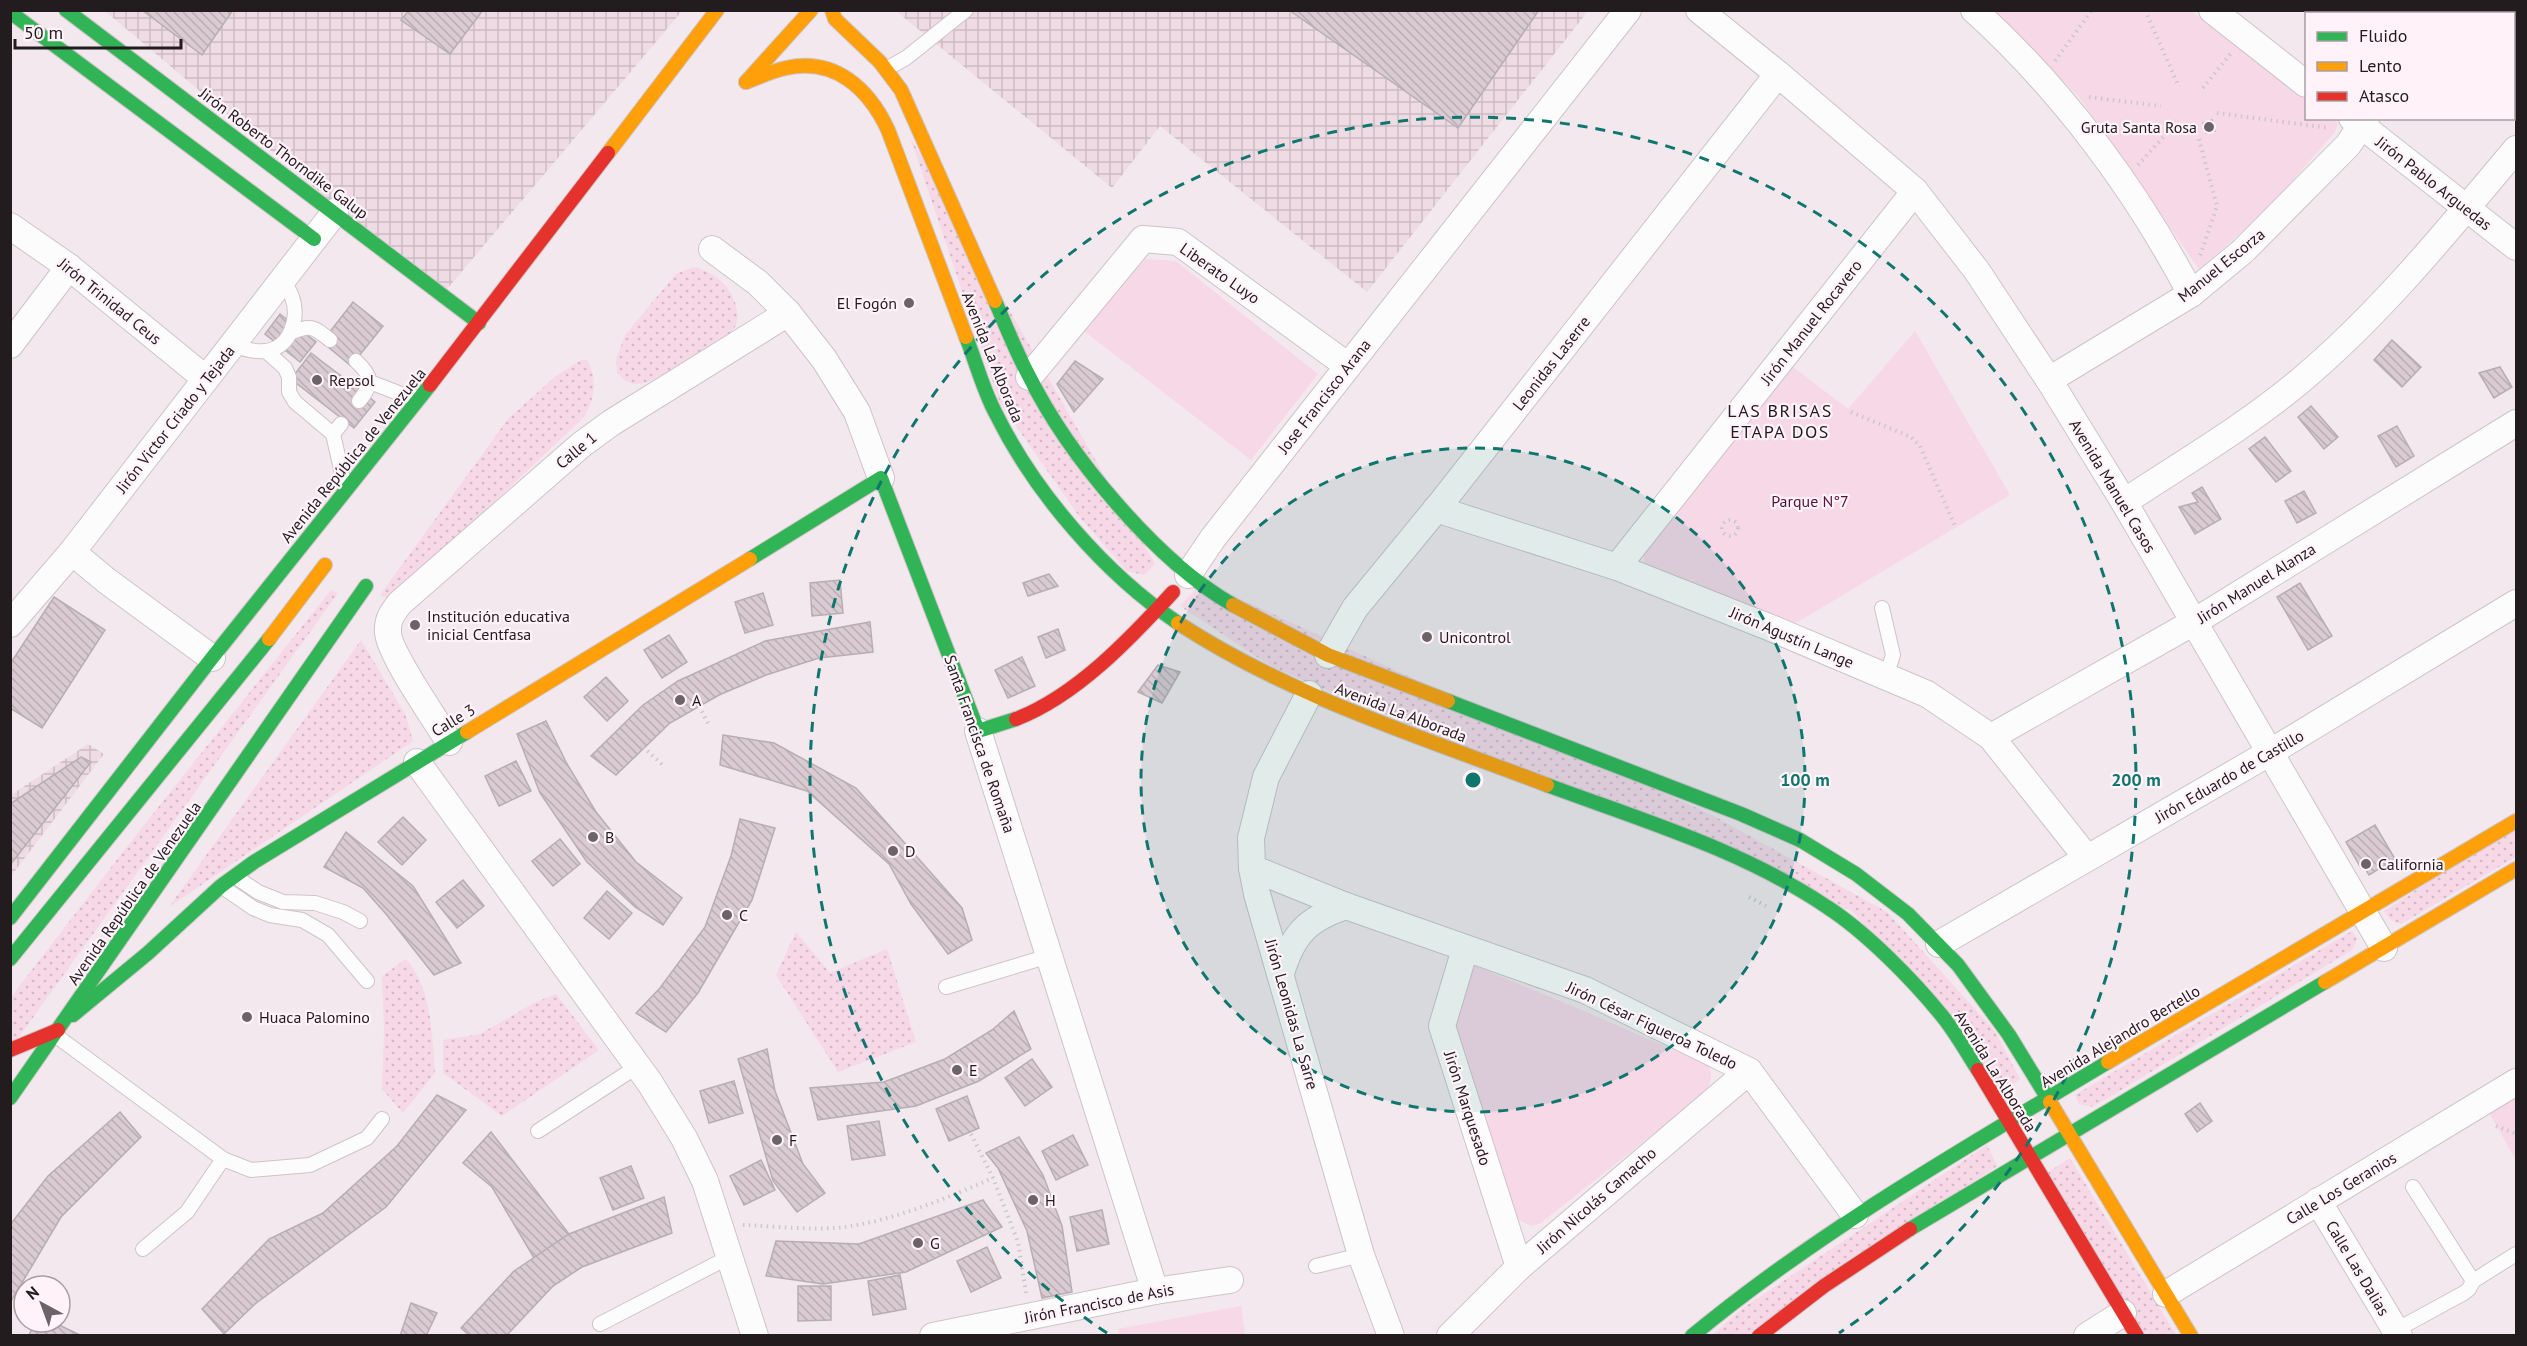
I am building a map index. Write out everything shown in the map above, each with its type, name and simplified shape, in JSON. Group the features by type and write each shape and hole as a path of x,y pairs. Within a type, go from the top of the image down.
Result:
{"main road":[{"name":"Jirón Roberto Thorndike Galup","path":"66,10 479,323"},
{"name":"Avenida República de Venezuela","path":"10,918 215,671 345,490 479,323 717,10"},
{"name":"Avenida La Alborada","path":"811,10 746,82 790,67 823,66 851,78 872,100 888,130 995,413 1019,456 1073,526 1127,583 1158,609 1215,646 1308,694 1726,853 1774,876 1828,907 1878,949 1915,985 1970,1054 2136,1335"},
{"name":"Avenida La Alborada","path":"832,10 838,22 869,50 901,90 1029,377 1058,427 1130,519 1188,575 1213,594 1329,655 1741,814 1800,840 1898,906 1939,944 1978,990 2003,1026 2191,1335"},
{"path":"10,12 314,239"},
{"name":"Santa Francisca de Romaña","path":"881,478 978,731"},
{"name":"Calle 3","path":"60,1029 235,875 881,478"},
{"path":"10,959 278,628 325,565"},
{"name":"Jose Francisco Arana","path":"978,731 1020,717 1081,679 1124,645 1188,575"},
{"name":"Avenida República de Venezuela","path":"10,1098 366,586"},
{"path":"278,628 290,639"},
{"path":"302,650 315,661"},
{"path":"212,709 215,671"},
{"name":"Avenida Alejandro Bertello","path":"1692,1335 1726,1306 1784,1263 1855,1215 2048,1098 2517,821"},
{"path":"1759,1335 1872,1252 2517,869"},
{"path":"10,1050 60,1029"}],"street":[{"name":"Jose Francisco Arana","path":"1188,575 1213,538 1628,10"},
{"path":"1699,10 1778,74"},
{"path":"1974,10 2045,82 2095,143 2140,207 2191,294"},
{"path":"2212,10 2305,82"},
{"name":"Avenida Manuel Casos","path":"1778,74 1915,191 1977,271 2049,380 2124,502 2384,948"},
{"name":"Leonidas Laserre","path":"1329,655 1355,609 1778,74"},
{"name":"Manuel Escorza","path":"2049,380 2191,294 2243,251 2348,145 2352,123"},
{"name":"Jirón Pablo Arguedas","path":"2352,123 2517,247"},
{"path":"2124,502 2216,443 2299,382 2385,301 2517,149"},
{"name":"Jirón Manuel Rocavero","path":"1617,567 1915,191"},
{"name":"Jirón Victor Criado y Tejada","path":"10,624 72,552 335,212"},
{"name":"Jirón Trinidad Ceus","path":"10,225 69,267 206,379"},
{"name":"Liberato Luyo","path":"1029,377 1143,239 1178,242 1348,366"},
{"name":"Santa Francisca de Romaña","path":"712,249 758,283 788,314 824,359 857,412 881,478"},
{"path":"10,345 69,267"},
{"name":"Calle 1","path":"449,742 394,652 387,634 388,619 400,603 581,445 610,423 788,314"},
{"name":"Jirón Manuel Alanza","path":"1991,737 2194,622 2517,423"},
{"name":"Jirón Agustín Lange","path":"1436,509 1617,567 1771,627 1927,694 1991,737 2087,858"},
{"path":"72,552 215,671"},
{"name":"Jirón Eduardo de Castillo","path":"1939,944 2269,753 2517,603"},
{"name":"Jirón Leonidas La Sarre","path":"1308,694 1266,777 1251,838 1252,868 1257,894 1361,1255 1391,1335"},
{"name":"Santa Francisca de Romaña","path":"978,731 1155,1292"},
{"path":"417,762 638,1066 684,1138 705,1181 722,1227 755,1335"},
{"name":"Jirón César Figueroa Toledo","path":"1252,868 1346,906 1585,990 1749,1071 1855,1215"},
{"path":"1281,974 1289,950 1302,929 1322,914 1346,906"},
{"name":"Jirón Marquesado","path":"1465,949 1442,1026 1519,1267"},
{"name":"Jirón Nicolás Camacho","path":"1450,1335 1519,1267 1598,1197 1749,1071"},
{"name":"Calle Los Geranios","path":"2166,1294 2517,1082"},
{"name":"Calle Las Dalias","path":"2318,1201 2397,1333"},
{"name":"Jirón Francisco de Asis","path":"933,1335 1155,1292 1230,1280"},
{"path":"2086,1335 2123,1313"}],"lane":[{"path":"886,69 906,58 966,10"},
{"path":"233,345 249,351 266,351 279,346 290,333 295,317 292,297 283,280"},
{"path":"290,333 303,328 314,328 330,340"},
{"path":"266,351 285,368 289,377 289,392 295,402 337,429 345,490"},
{"path":"356,360 366,370 370,382 368,390 359,401"},
{"path":"370,382 401,394 420,398"},
{"path":"1882,608 1893,655 1886,677"},
{"path":"235,875 258,892 283,902 315,903 343,912 360,921"},
{"path":"221,886 253,908 270,915 302,920 328,935 367,981"},
{"path":"946,987 1049,956"},
{"path":"60,1029 223,1159 251,1170 310,1165 367,1138 382,1119"},
{"path":"538,1131 638,1066"},
{"path":"143,1249 188,1212 223,1159"},
{"path":"2413,1187 2472,1281"},
{"path":"2397,1333 2464,1293 2472,1281 2517,1254"},
{"path":"1316,1266 1361,1255"},
{"path":"600,1324 731,1256"}],"path":[{"path":"2054,63 2092,10"},
{"path":"2145,10 2179,87"},
{"path":"2203,88 2233,50"},
{"path":"2083,96 2161,106"},
{"path":"2217,113 2305,120"},
{"path":"2312,120 2352,123"},
{"path":"2136,167 2168,132"},
{"path":"2198,260 2217,206 2199,139"},
{"path":"1851,412 1911,437 1920,446 1955,526"},
{"path":"1733,520 1738,524 1739,529 1736,534 1727,536 1723,532 1724,524 1733,520"},
{"path":"699,706 709,725"},
{"path":"643,747 665,767"},
{"path":"1743,893 1770,908"},
{"path":"2496,1126 2517,1134"},
{"path":"971,1134 993,1178 1018,1242 1028,1303"},
{"path":"722,1227 842,1227 869,1223 963,1192 993,1178"}],"shaded area":[{"path":"105,11 682,11 442,295"},
{"path":"896,11 1588,11 1367,292 1160,126 1112,188"},
{"path":"88,744 104,754 11,876 11,795"}],"green space":[{"path":"1993,11 2191,11 2305,98 2305,120 2334,120 2338,123 2335,132 2265,212 2199,269 2079,97"},
{"path":"910,137 1155,564 1144,575 1127,571 1081,519 1000,403"},
{"path":"1145,259 1176,261 1318,374 1251,460 1084,331"},
{"path":"694,267 712,274 727,287 736,308 736,325 722,340 710,348 650,381 636,384 625,380 617,373 616,359 625,335 676,274"},
{"name":"Parque N°7","path":"1915,331 2010,495 1796,623 1651,574 1645,566 1643,551 1792,366 1848,409"},
{"path":"581,360 587,360 594,382 590,405 582,419 393,598 390,600 380,595 508,419 556,376"},
{"path":"1203,582 1712,815 1887,912 1994,1030 2020,1079 2009,1088 1996,1082 1852,911 1272,667 1180,606"},
{"path":"331,590 338,593 11,1048 11,997 129,844"},
{"path":"361,640 405,714 413,741 169,907"},
{"path":"2516,825 2516,857 2401,924 2391,920 2384,911"},
{"path":"2352,931 2357,939 2352,950 2093,1107 2079,1104 2075,1095"},
{"path":"796,932 830,973 887,949 916,1042 838,1072 776,975"},
{"path":"406,959 415,971 426,998 435,1073 403,1113 382,1089 384,1031 382,976"},
{"path":"1472,965 1708,1065 1711,1072 1711,1080 1706,1092 1541,1223 1532,1226 1512,1217 1452,1022"},
{"path":"556,994 599,1050 502,1116 443,1073 443,1040 480,1034 534,1003"},
{"path":"2516,1094 2516,1161 2489,1112"},
{"path":"1987,1145 1997,1166 1750,1335 1711,1336 1743,1308"},
{"path":"2070,1158 2176,1335 2144,1335 2047,1173"},
{"path":"1241,1306 1245,1335 1119,1335 1118,1329"}],"building":[{"path":"142,10 233,10 202,55"},
{"path":"409,10 483,10 450,54 401,20"},
{"path":"1289,10 1539,10 1458,128"},
{"name":"Gruta Santa Rosa","path":"2212,120 2215,131 2206,133 2203,123"},
{"path":"353,302 383,326 351,366 322,342"},
{"path":"280,314 316,342 300,362 265,334"},
{"path":"2392,340 2421,367 2402,387 2374,360"},
{"path":"311,353 375,402 354,428 291,379"},
{"path":"1075,361 1103,379 1074,412 1057,384"},
{"path":"2500,367 2512,387 2494,398 2479,373"},
{"path":"2311,406 2338,437 2324,449 2298,417"},
{"path":"2397,426 2414,456 2396,467 2378,436"},
{"path":"2265,437 2291,471 2276,482 2249,449"},
{"path":"2202,487 2221,519 2195,534 2179,507 2198,502 2192,493"},
{"path":"2304,491 2316,513 2297,523 2285,501"},
{"path":"1049,574 1058,586 1028,596 1023,583"},
{"path":"840,580 843,613 812,616 810,583"},
{"path":"2300,583 2332,636 2308,650 2277,597"},
{"path":"763,593 773,625 745,633 735,602"},
{"path":"54,597 105,630 42,728 10,708 10,664"},
{"name":"A","path":"870,622 873,652 819,658 766,675 719,695 670,723 616,775 591,756 643,705 678,681 765,641"},
{"path":"1058,629 1065,650 1046,658 1038,637"},
{"path":"669,635 687,662 662,678 644,650"},
{"path":"1022,657 1035,686 1008,698 995,670"},
{"path":"1158,665 1180,672 1162,703 1138,692"},
{"path":"606,677 628,701 607,721 584,697"},
{"name":"B","path":"546,721 567,764 596,812 636,862 682,898 663,925 635,907 587,862 540,793 517,734"},
{"name":"D","path":"723,735 774,743 856,788 962,908 972,940 948,954 911,904 889,864 807,791 720,765"},
{"path":"81,757 91,762 10,865 10,804"},
{"path":"516,761 531,791 499,806 485,776"},
{"path":"403,817 426,840 402,865 378,842"},
{"name":"C","path":"740,819 775,828 752,900 698,993 666,1032 636,1013 660,988 705,927 731,856"},
{"path":"2375,825 2395,859 2369,875 2364,867 2361,868 2346,842"},
{"path":"346,832 413,886 461,963 434,975 363,888 324,867"},
{"path":"560,839 580,864 553,886 532,861"},
{"path":"463,880 484,906 457,928 436,902"},
{"path":"607,891 632,913 609,939 584,918"},
{"name":"E","path":"1014,1011 1031,1049 979,1081 916,1106 818,1120 810,1088 884,1082 945,1059 992,1030"},
{"name":"F","path":"767,1049 775,1091 803,1164 825,1193 797,1212 773,1181 738,1059"},
{"path":"1032,1059 1052,1087 1025,1106 1005,1078"},
{"path":"734,1081 743,1113 709,1123 700,1091"},
{"path":"437,1095 466,1110 386,1207 255,1304 224,1334 202,1309 269,1239 323,1213 397,1146"},
{"path":"967,1096 979,1128 949,1141 936,1109"},
{"path":"2200,1103 2212,1121 2197,1132 2185,1114"},
{"path":"120,1112 141,1137 61,1217 27,1274 12,1274 10,1303 10,1225 48,1176"},
{"path":"879,1121 885,1155 852,1160 847,1126"},
{"path":"491,1132 569,1234 534,1258 492,1187 463,1163"},
{"path":"1073,1135 1088,1165 1056,1180 1042,1151"},
{"name":"H","path":"1019,1137 1043,1175 1062,1226 1072,1292 1042,1298 1027,1231 998,1168 986,1153"},
{"path":"761,1160 775,1190 744,1205 730,1176"},
{"path":"631,1166 644,1198 613,1210 600,1178"},
{"path":"664,1197 672,1233 582,1267 553,1286 506,1336 470,1336 461,1328 514,1271 569,1234"},
{"name":"G","path":"983,1200 1002,1227 906,1272 823,1284 766,1276 776,1241 859,1244"},
{"path":"1102,1210 1109,1244 1077,1251 1070,1217"},
{"path":"987,1247 1001,1278 971,1292 957,1261"},
{"path":"900,1275 906,1309 873,1315 868,1281"},
{"path":"798,1286 831,1286 831,1320 798,1321"},
{"path":"411,1303 437,1313 426,1336 400,1336"},
{"path":"72,1331 82,1336 29,1336 30,1334 72,1334"}],"traffic: fast":[{"path":"66,10 479,323"},
{"path":"10,12 314,239"},
{"path":"995,301 1020,358 1046,407 1090,472 1117,504 1174,562 1233,605"},
{"path":"966,337 991,405 1012,444 1051,502 1074,530 1124,581 1178,623"},
{"path":"10,918 212,658 430,385"},
{"path":"750,559 881,478 978,731 1016,719"},
{"path":"10,1098 366,586"},
{"path":"10,959 269,639"},
{"path":"1448,701 1741,814 1800,840 1856,874 1908,914 1958,965 2009,1035 2050,1102"},
{"path":"73,1015 148,953 221,886 254,862 467,732"},
{"path":"1547,785 1655,824 1726,853 1795,887 1827,907 1873,943 1918,988 1948,1023 1978,1070"},
{"path":"1910,1229 2325,982"},
{"path":"1692,1336 1741,1297 1842,1225 2108,1062"}],"traffic: slow":[{"path":"608,153 717,10"},
{"path":"746,82 811,10"},
{"path":"832,10 835,19 880,62 901,90 995,301"},
{"path":"746,82 786,68 820,67 848,80 871,101 888,130 966,337"},
{"path":"467,732 750,559"},
{"path":"269,639 325,565"},
{"path":"1233,605 1328,655 1448,701"},
{"path":"1178,623 1221,649 1311,694 1547,785"},
{"path":"2108,1062 2516,821"},
{"path":"2325,982 2516,869"},
{"path":"2050,1102 2191,1336"}],"traffic: jam":[{"path":"430,385 608,153"},
{"path":"1016,719 1038,709 1081,681 1120,647 1173,592"},
{"path":"10,1050 58,1030"},
{"path":"1978,1070 2137,1336"},
{"path":"1759,1336 1824,1286 1910,1229"}],"place":[{"name":"Gruta Santa Rosa","path":"2209,127"},
{"name":"El Fogón","path":"909,303"},
{"name":"Repsol","path":"317,380"},
{"name":"Institución educativa inicial Centfasa","path":"415,625"},
{"name":"Unicontrol","path":"1427,637"},
{"name":"A","path":"680,700"},
{"name":"B","path":"593,837"},
{"name":"D","path":"893,851"},
{"name":"California","path":"2366,864"},
{"name":"C","path":"727,915"},
{"name":"Huaca Palomino","path":"247,1017"},
{"name":"E","path":"957,1070"},
{"name":"F","path":"777,1140"},
{"name":"H","path":"1033,1200"},
{"name":"G","path":"918,1243"}],"district":[{"name":"LAS BRISAS ETAPA DOS","path":"1780,420"}]}
